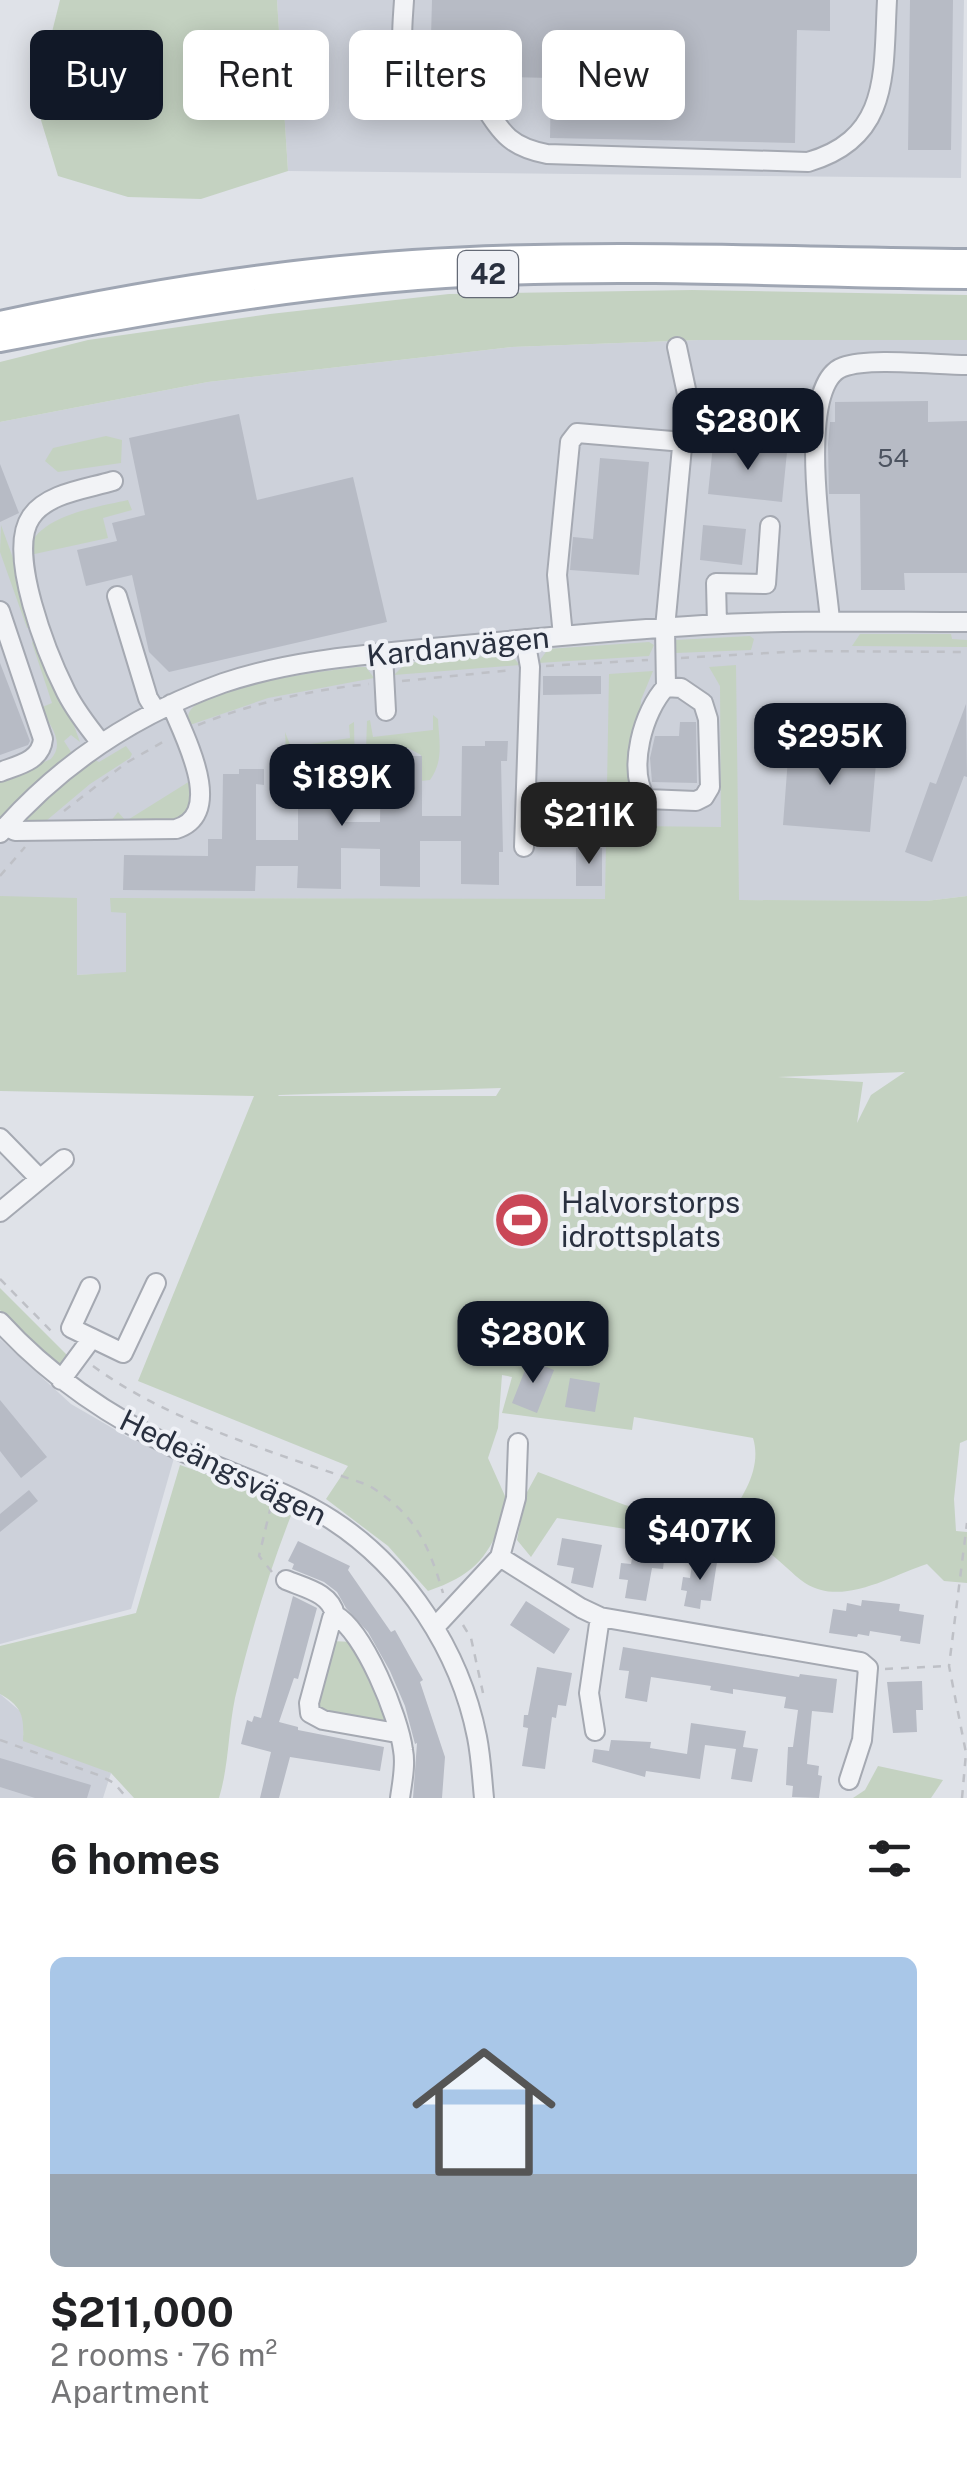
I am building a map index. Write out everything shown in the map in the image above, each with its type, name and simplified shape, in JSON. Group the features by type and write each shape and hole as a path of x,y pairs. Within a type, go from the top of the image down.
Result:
{"main road":[{"name":"42","path":"3,331 73,308 186,289 410,262 593,256 967,261"},
{"name":"42","path":"3,331 411,278 594,272 967,278"}],"street":[{"path":"404,0 400,48 406,72 418,90 483,104 495,123 521,148 548,154 808,162 828,156 854,140 875,111 882,83 886,0"},
{"path":"666,687 691,692 703,703 708,719 710,787 704,797 696,800 646,800 640,790 641,732 666,687 665,628 686,394 678,347"},
{"path":"830,621 815,468 816,411 826,379 840,368 858,364 967,365"},
{"path":"563,636 557,574 570,442 577,434 684,434 739,425 791,409"},
{"path":"101,742 66,694 30,590 22,549 29,519 46,502 113,481"},
{"path":"717,624 716,584 766,584 770,526"},
{"path":"3,829 186,826 196,814 200,795 198,773 181,731 163,707 148,698 117,596"},
{"path":"0,611 43,739 36,756 0,772"},
{"name":"Kardanvägen","path":"3,829 65,768 101,742 163,707 274,668 525,639 717,624 967,622"},
{"path":"524,847 530,667 525,639"},
{"path":"382,654 386,711"},
{"path":"0,1138 40,1179"},
{"path":"0,1212 64,1159"},
{"path":"90,1286 71,1328 124,1353 156,1283"},
{"name":"Hedeängsvägen","path":"0,1322 62,1380 122,1422 275,1490 331,1520 385,1565 435,1627 468,1703 477,1737 484,1798"},
{"path":"62,1380 92,1338"},
{"path":"435,1627 500,1557 516,1498 518,1443"},
{"path":"500,1557 600,1617 860,1662 868,1668 862,1740 849,1780"},
{"path":"286,1580 325,1596 355,1635 372,1667 404,1752 400,1798"},
{"path":"336,1615 308,1703 310,1713 340,1723 391,1732 398,1729"},
{"path":"594,1732 589,1693 600,1617"}],"path":[{"path":"0,876 38,831 126,763 181,731 234,710 322,689 530,667 802,651 967,652"},
{"path":"275,1490 258,1556 272,1572 286,1580"},
{"path":"962,1798 966,1753 950,1666 967,1523"},
{"path":"868,1668 950,1666"},
{"path":"0,1740 102,1776 127,1798"}],"shaded area":[{"path":"277,0 964,0 961,178 288,171 285,120 329,120 329,30 279,30"},
{"path":"699,340 967,340 967,896 926,901 111,898 111,911 126,912 126,973 76,975 0,896 0,422 208,382 512,347"},
{"path":"0,1339 71,1404 174,1458 131,1609 0,1644"},
{"path":"0,1694 20,1711 25,1724 23,1735 111,1773 103,1798 0,1798"}],"green space":[{"path":"60,0 277,0 279,30 183,30 183,120 285,120 288,171 201,199 128,197 58,176 41,120 163,120 163,30 52,30"},
{"path":"692,290 967,295 967,340 699,340 512,347 208,382 0,422 0,362 88,340 449,294"},
{"path":"106,436 122,440 121,463 58,472 45,461 53,448"},
{"path":"128,500 132,510 103,518 108,538 30,555 32,542 53,522"},
{"path":"1,525 80,742 71,735 64,741 71,752 0,817 0,781 51,759 57,746 40,708 52,703 32,643 36,636 33,626 27,628 0,552"},
{"path":"860,634 951,634 952,639 967,640 967,647 852,646"},
{"path":"750,636 754,639 751,650 675,653 676,640"},
{"path":"649,642 654,645 649,656 538,663 548,649"},
{"path":"510,654 520,665 394,675 406,663"},
{"path":"736,665 739,900 926,901 967,896 967,1440 960,1443 954,1499 956,1531 967,1532 967,1583 944,1581 927,1564 850,1591 819,1590 768,1552 557,1518 531,1557 517,1540 526,1494 538,1472 625,1505 681,1519 727,1519 750,1481 755,1449 753,1438 634,1417 632,1430 502,1413 512,1377 502,1375 498,1428 488,1458 509,1505 481,1560 460,1577 428,1591 388,1546 326,1499 348,1466 138,1381 254,1096 0,1091 0,896 77,898 77,975 126,972 126,913 111,912 110,898 605,899 609,674 653,671 641,700 633,826 721,827 720,686 709,667","holes":["905,1072 871,1095 857,1123 863,1082 778,1077","501,1088 496,1096 278,1096 279,1095"]},
{"path":"366,667 374,678 268,698 187,726 190,711 218,694 268,681"},
{"path":"433,715 438,719 440,750 430,780 421,781 421,755 408,748 366,750 367,721 370,720 373,737 433,730"},
{"path":"354,722 355,780 341,799 340,777 346,773 347,750 314,751 314,758 293,757 286,751 285,732 291,747 350,738 349,725"},
{"path":"126,746 132,754 130,758 90,784 40,826 22,823 53,792 95,760 99,762"},
{"path":"185,769 190,769 193,799 183,818 172,823 110,822 118,812 126,821 190,781"},
{"path":"0,1288 69,1357 59,1367 0,1310"},
{"path":"180,1465 254,1491 292,1513 241,1674 219,1798 134,1798 111,1773 23,1741 20,1713 0,1694 0,1646 136,1613"},
{"path":"331,1641 353,1642 390,1718 387,1725 322,1714 314,1700"},
{"path":"878,1766 943,1780 931,1798 853,1798 865,1790"}],"building":[{"path":"432,0 830,0 830,31 797,30 795,143 550,138 550,120 685,120 685,30 542,30 542,78 522,77 522,30 431,30"},
{"path":"910,0 953,0 951,150 908,150"},
{"path":"928,401 928,422 967,421 967,573 904,573 905,590 861,590 860,494 829,494 828,444 830,422 835,422 835,402"},
{"path":"239,414 257,500 353,477 387,622 169,672 149,652 132,575 86,586 77,550 117,541 112,523 145,515 129,438"},
{"path":"713,445 787,452 782,502 708,494"},
{"path":"600,458 649,462 639,575 570,570 573,537 593,539"},
{"path":"0,464 19,513 0,522"},
{"path":"703,525 746,529 742,565 700,560"},
{"path":"0,663 30,741 0,755"},
{"path":"543,676 601,676 601,694 543,695"},
{"path":"966,704 967,777 964,776 932,862 905,852 930,782 936,784"},
{"path":"680,722 696,722 697,783 652,782 650,758 655,736 679,736"},
{"path":"485,741 508,741 507,761 501,761 503,852 499,852 499,885 461,884 461,841 420,841 420,887 380,886 380,849 341,848 341,889 297,888 298,866 256,866 255,891 123,890 124,855 208,856 208,839 222,839 223,774 239,774 239,769 264,769 264,785 256,784 256,840 298,840 298,761 320,761 314,751 347,750 346,778 340,778 339,822 380,822 381,756 422,756 422,816 461,816 462,746 485,746"},
{"path":"789,745 877,752 870,832 783,825"},
{"path":"576,848 602,848 602,886 576,886"},
{"path":"529,1360 554,1370 537,1413 512,1403"},
{"path":"570,1378 600,1383 595,1412 565,1407"},
{"path":"0,1400 47,1457 21,1478 0,1451"},
{"path":"29,1490 38,1501 0,1532 0,1514"},
{"path":"562,1538 602,1545 593,1588 571,1583 574,1568 557,1565"},
{"path":"298,1541 350,1566 348,1570 391,1632 395,1630 423,1680 420,1682 445,1757 442,1798 413,1798 417,1743 390,1671 368,1632 337,1592 292,1569 294,1564 288,1561"},
{"path":"634,1547 665,1552 663,1569 652,1568 646,1601 625,1598 628,1580 619,1579 621,1563 631,1564"},
{"path":"693,1558 717,1562 711,1601 701,1600 700,1609 684,1606 687,1591 681,1590 683,1577 690,1578"},
{"path":"293,1596 317,1608 298,1679 294,1678 279,1722 298,1730 384,1747 380,1771 290,1757 279,1798 260,1798 271,1752 241,1744 247,1720 261,1718"},
{"path":"862,1600 900,1604 899,1611 924,1615 920,1644 870,1631 869,1636 857,1637 829,1633 833,1609 846,1611 847,1603 861,1606"},
{"path":"526,1601 570,1629 554,1654 510,1625"},
{"path":"623,1647 799,1677 800,1674 837,1679 833,1713 812,1711 807,1764 819,1766 819,1798 792,1797 793,1786 786,1785 788,1747 793,1747 798,1710 784,1708 786,1697 733,1689 733,1694 710,1690 711,1686 651,1677 647,1702 625,1698 629,1671 619,1670"},
{"path":"537,1667 572,1673 566,1706 558,1705 556,1718 552,1717 545,1769 522,1766 528,1728 523,1727 524,1715 528,1715"},
{"path":"922,1681 923,1710 916,1710 917,1732 893,1733 887,1682"},
{"path":"691,1723 746,1731 743,1747 758,1749 752,1782 731,1779 736,1749 705,1745 700,1779 646,1771 645,1777 592,1762 594,1749 609,1751 611,1740 651,1742 650,1748 687,1754"},
{"path":"0,1758 91,1785 87,1798 35,1798 0,1787"}],"place":[{"name":"Halvorstorps idrottsplats","path":"522,1220"}]}
